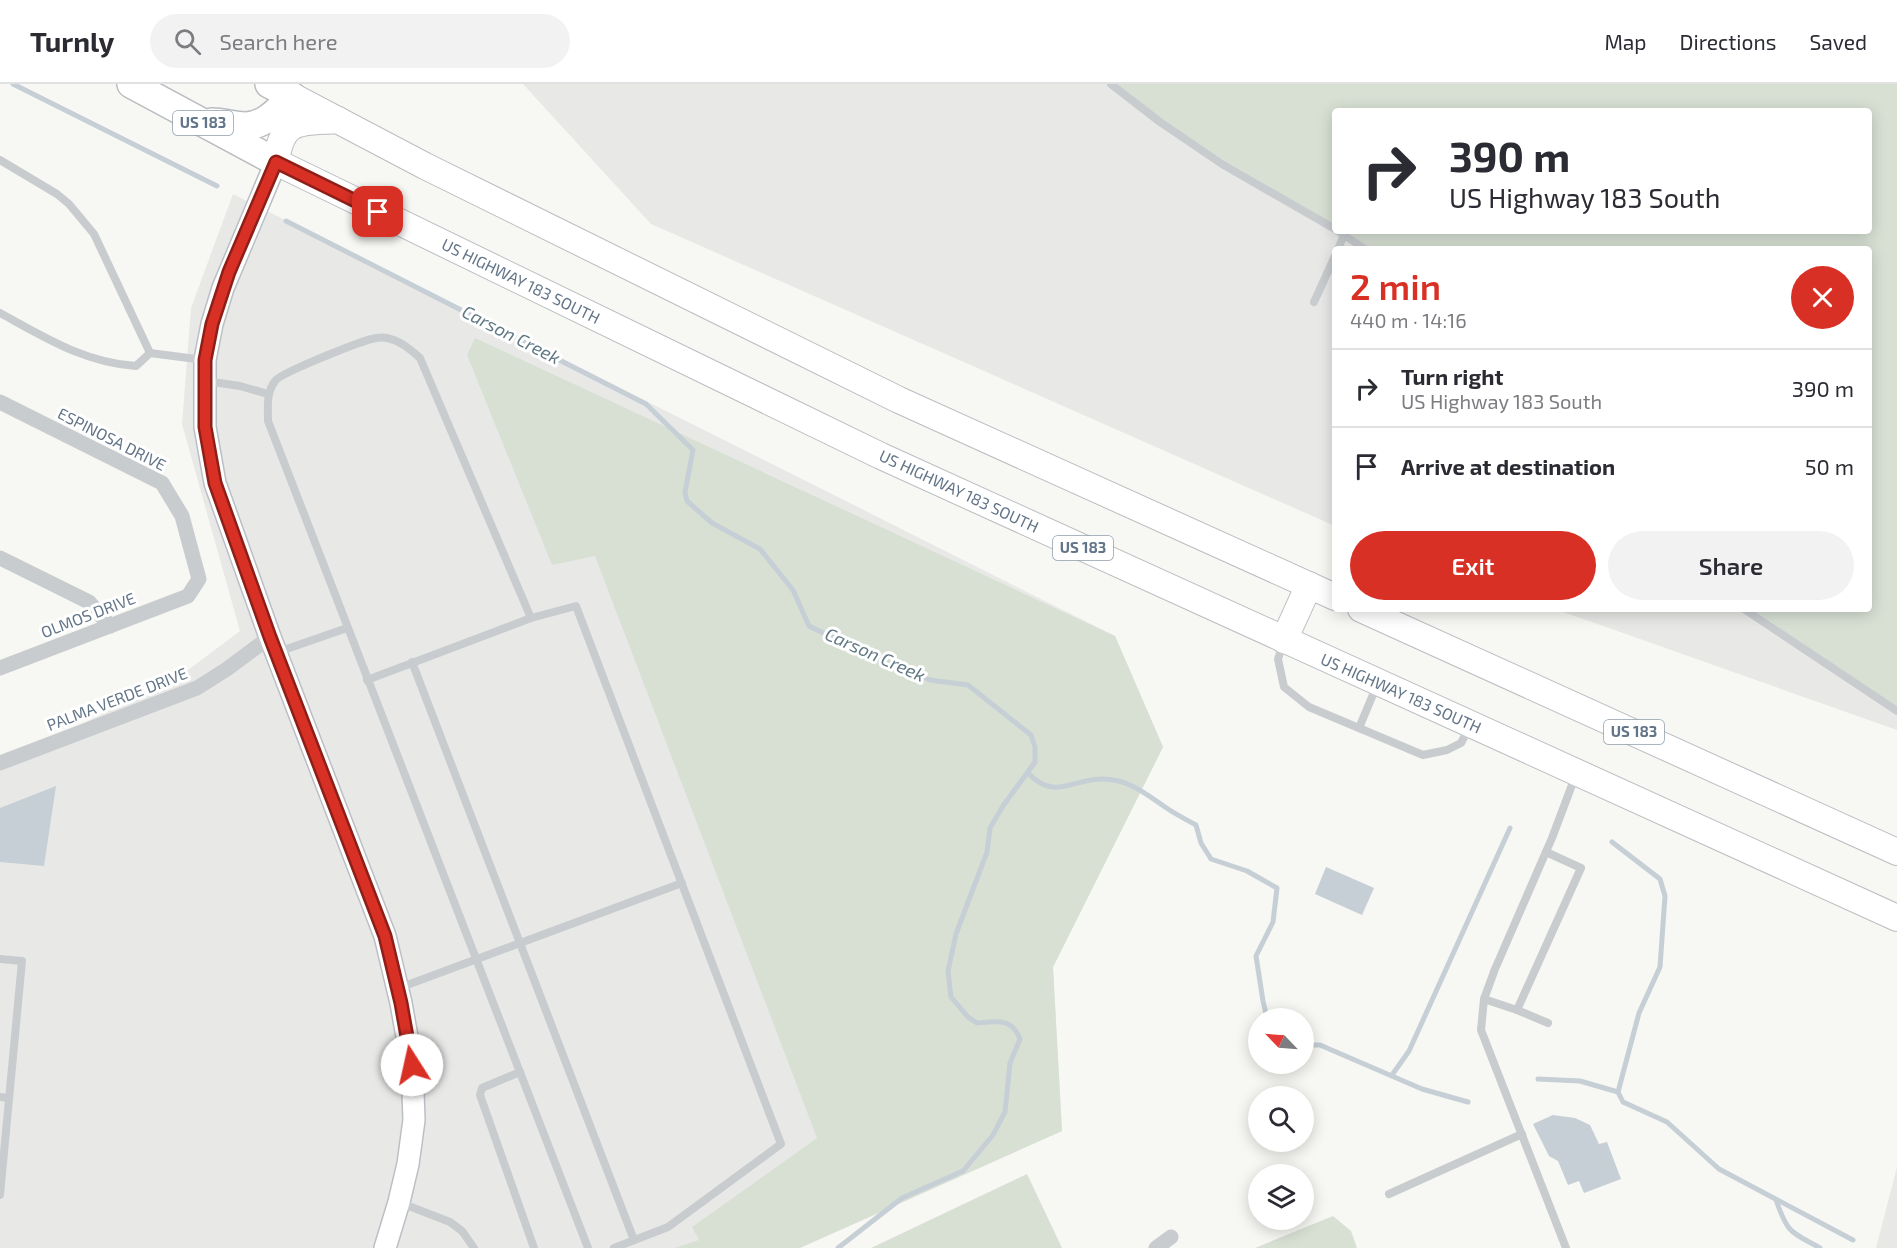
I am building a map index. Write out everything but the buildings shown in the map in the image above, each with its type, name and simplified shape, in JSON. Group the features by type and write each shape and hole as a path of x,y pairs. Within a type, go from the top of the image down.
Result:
{"highway":[{"name":"US HIGHWAY 183 SOUTH","path":"131,84 276,162 881,456 1897,918"},
{"path":"200,121 245,126 258,124 272,115 286,88 338,120 436,171 899,400 1332,596"},
{"path":"276,162 282,136 291,126 338,120"},
{"path":"1284,639 1309,585"},
{"name":"US 183","path":"1368,612 1897,852"}],"main road":[{"path":"276,162 223,288 212,324 204,371 205,427 215,483 273,645 385,936 398,988 412,1065 414,1120 408,1164 385,1248"}],"street":[{"name":"ESPINOSA DRIVE","path":"0,402 162,483 182,516 199,579 188,596"},
{"path":"0,558 89,602 110,626"},
{"name":"OLMOS DRIVE","path":"0,668 188,596"},
{"name":"PALMA VERDE DRIVE","path":"0,763 197,688 273,645"},
{"path":"1156,1248 1171,1237"}],"lane":[{"path":"1111,84 1160,122 1222,164 1332,228"},
{"path":"0,160 57,194 82,218 94,234 150,353 268,394"},
{"path":"1342,234 1360,246"},
{"path":"1314,302 1332,263"},
{"path":"0,314 74,352 99,361 136,366 150,353"},
{"path":"531,618 420,358 393,339 376,338 299,366 276,379 268,394 268,421 588,1248"},
{"path":"367,680 531,618 576,606 782,1144 668,1227 614,1248"},
{"path":"1748,612 1897,711"},
{"path":"273,645 347,627"},
{"path":"1284,639 1278,659 1284,687 1309,707 1423,755 1447,750 1461,743 1471,725"},
{"path":"412,662 634,1240"},
{"path":"1359,728 1378,682"},
{"path":"1566,1248 1481,1030 1484,999 1495,969 1546,852 1577,773"},
{"path":"1517,1010 1581,868 1546,852"},
{"path":"398,988 682,883"},
{"path":"0,959 22,961 0,1195"},
{"path":"1484,999 1548,1023"},
{"path":"520,1072 482,1088 480,1095 534,1248"},
{"path":"0,1097 9,1098"},
{"path":"1389,1194 1522,1134"},
{"path":"399,1202 450,1222 462,1231 474,1248"}],"shaded area":[{"path":"523,84 1897,84 1897,730 1563,612 1872,612 1872,246 1332,246 1332,525 651,224"},
{"path":"1118,84 1897,84 1897,707 1756,612 1872,612 1872,246 1368,246 1350,234 1872,234 1872,108 1332,108 1332,223 1224,160 1162,119"},
{"path":"233,194 1115,636 1163,747 1053,967 1062,1131 799,1248 0,1248 0,765 184,673 240,631 182,424 191,308"},
{"path":"475,338 1115,636 1163,747 1053,967 1062,1131 800,1248 675,1248 699,1240 692,1227 817,1138 595,556 552,565 467,355"},
{"path":"56,786 44,866 0,862 0,808"},
{"path":"1326,867 1374,888 1362,915 1315,894"},
{"path":"1553,1115 1575,1118 1590,1125 1599,1144 1607,1142 1621,1179 1584,1193 1579,1181 1568,1185 1558,1161 1549,1156 1533,1124"},
{"path":"1897,1167 1897,1248 1876,1248"},
{"path":"1027,1174 1062,1248 871,1248"},
{"path":"1333,1216 1351,1231 1357,1248 1255,1248 1299,1230 1314,1230 1314,1224"}],"waterway":[{"name":"Carson Creek","path":"13,84 217,186"},
{"name":"Carson Creek","path":"286,221 646,404 693,450 685,492 687,501 712,523 760,549 793,590 809,626 879,660 930,680 968,685 1031,735 1035,747 1035,762 990,828 987,852 956,934 948,971 951,997 968,1017 977,1023 1003,1022 1008,1024 1013,1027 1020,1039 1010,1063 1005,1112 993,1135 963,1171 902,1198 838,1248"},
{"path":"1028,773 1046,786 1055,787 1101,779 1129,784 1196,825 1201,843 1211,859 1247,871 1277,888 1273,922 1256,956 1265,1008"},
{"path":"1392,1075 1409,1051 1510,828"},
{"path":"1612,842 1660,879 1665,896 1660,967 1639,1013 1618,1092 1623,1102 1667,1122 1719,1169 1853,1240"},
{"path":"1314,1045 1320,1045 1422,1089 1468,1102"},
{"path":"1538,1079 1580,1081 1618,1092"},
{"path":"1776,1200 1787,1226 1820,1248"}],"route":[{"path":"378,212 276,162 241,241 212,324 205,360 205,427 215,483 270,637 385,936 401,1003 412,1065"}]}
